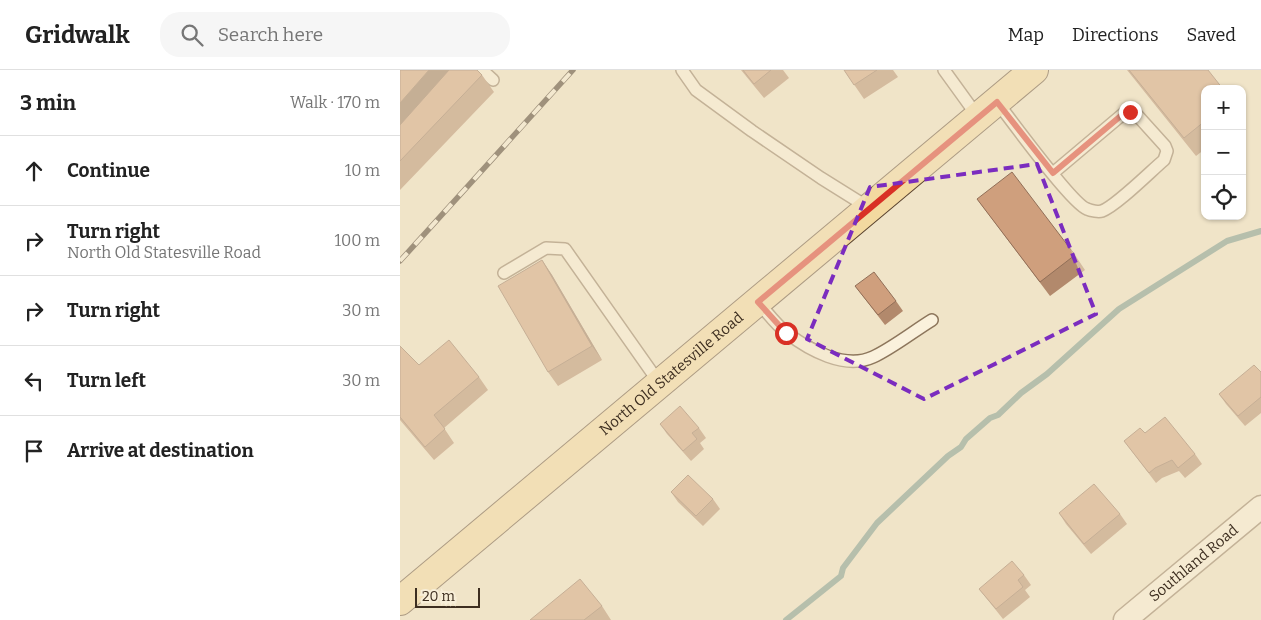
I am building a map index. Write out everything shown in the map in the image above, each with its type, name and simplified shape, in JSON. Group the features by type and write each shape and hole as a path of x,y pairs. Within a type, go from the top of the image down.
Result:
{"main road":[{"name":"North Old Statesville Road","path":"400,601 1034,70"}],"street":[{"name":"Southland Road","path":"1125,620 1261,507"}],"lane":[{"path":"482,70 493,80"},
{"path":"682,70 696,90 752,132 869,208"},
{"path":"944,70 1053,173 1086,209 1101,211 1115,203 1164,160 1167,152 1165,146 1137,115 1130,112 1123,114 1053,173"},
{"path":"504,273 546,248 565,249 660,384"},
{"path":"758,302 786,333 810,348 839,360 855,361 872,358 932,320"}],"highlighted area":[{"path":"1037,164 1096,314 924,399 807,339 870,187"}],"building":[{"path":"400,70 429,70 400,103"},
{"path":"449,70 477,70 482,75 400,161 400,125"},
{"path":"743,70 771,70 754,84"},
{"path":"844,70 877,70 854,85"},
{"path":"1129,70 1208,70 1220,85 1201,85 1201,124 1184,138"},
{"path":"1012,172 1075,255 1040,282 977,199"},
{"path":"542,260 592,346 548,372 498,286"},
{"path":"874,272 896,301 878,315 855,286"},
{"path":"449,340 479,377 434,415 445,429 425,447 400,417 400,346 419,365"},
{"path":"1254,365 1261,372 1261,397 1238,416 1219,394"},
{"path":"680,406 699,428 692,433 697,439 683,451 660,424"},
{"path":"1165,417 1195,454 1178,468 1172,460 1149,473 1124,441 1140,428 1145,433"},
{"path":"688,475 713,499 696,516 671,492"},
{"path":"1094,484 1120,514 1084,544 1059,513"},
{"path":"1012,561 1024,575 1018,580 1023,587 996,609 979,589"},
{"path":"580,579 602,606 584,620 530,620"}],"waterway":[{"path":"786,620 841,576 843,568 877,523 948,456 961,447 966,439 1047,374 1119,309 1227,241 1261,231"}],"railway":[{"path":"400,261 573,70"}],"route":[{"path":"786,333 758,302 997,102 1053,173 1123,114 1130,112"}]}
